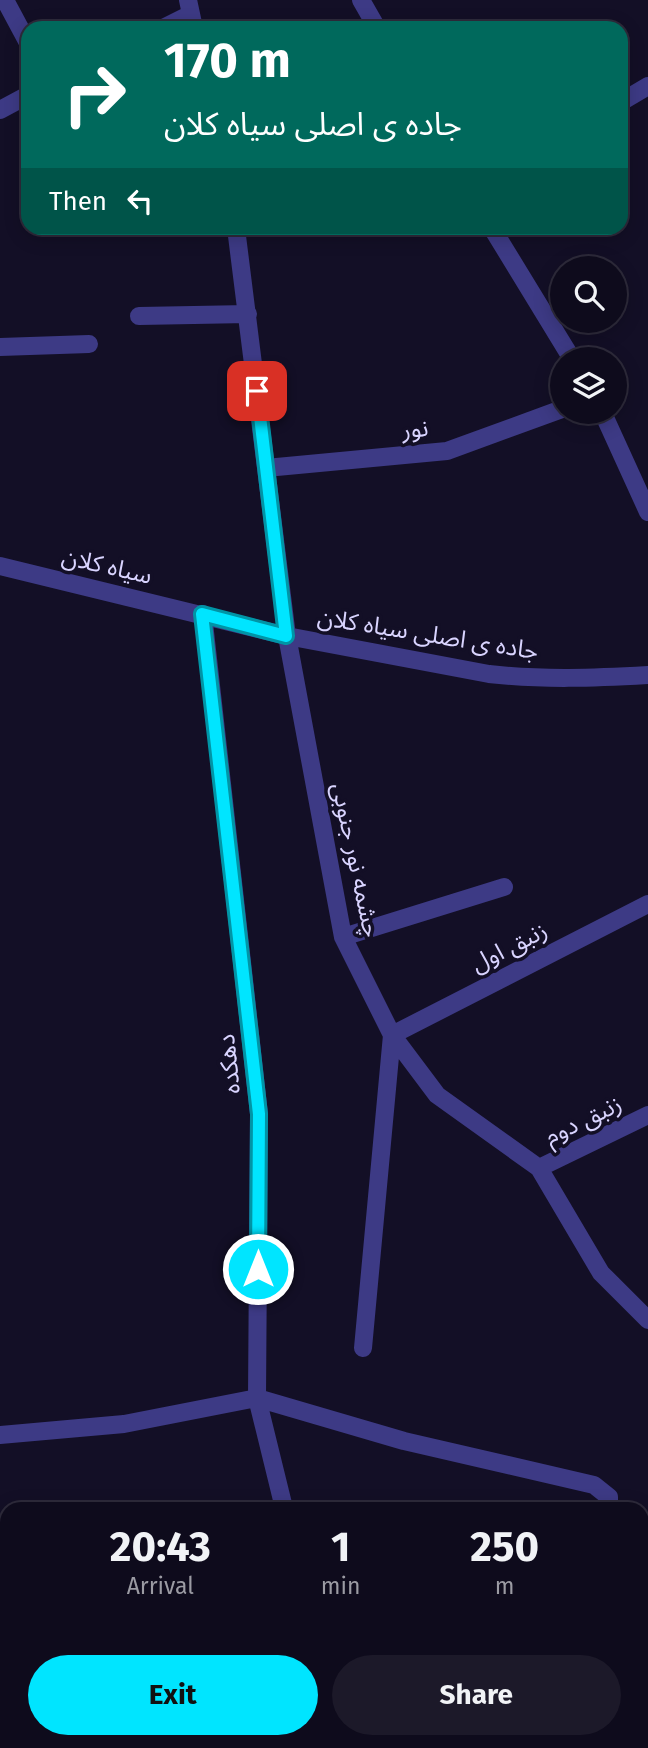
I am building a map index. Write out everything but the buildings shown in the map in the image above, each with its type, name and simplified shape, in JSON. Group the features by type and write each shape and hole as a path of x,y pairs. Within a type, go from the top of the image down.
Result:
{"street":[{"path":"5,0 21,30"},
{"path":"361,0 373,21"},
{"path":"628,98 648,86"},
{"path":"0,110 21,98"},
{"name":"چشمه نور جنوبی","path":"237,235 286,636 343,937 392,1035 437,1095 539,1168 601,1273 648,1320"},
{"path":"496,235 565,347"},
{"path":"139,316 248,314"},
{"path":"0,347 89,344"},
{"name":"نور","path":"266,468 447,451 550,414"},
{"path":"608,424 648,512"},
{"name":"سیاه کلان","path":"0,566 202,614"},
{"name":"جاده ی اصلی سیاه کلان","path":"202,614 286,636 517,677 648,676"},
{"name":"دهکده","path":"202,614 259,1114 257,1398 283,1502"},
{"path":"343,937 504,887"},
{"name":"زنبق اول","path":"392,1035 648,904"},
{"path":"363,1348 392,1035"},
{"name":"زنبق دوم","path":"539,1168 648,1115"},
{"path":"0,1435 124,1424 257,1398 404,1441 594,1485 609,1497 609,1502"}],"route":[{"path":"257,391 286,636 202,614 259,1114 258,1269"}]}
